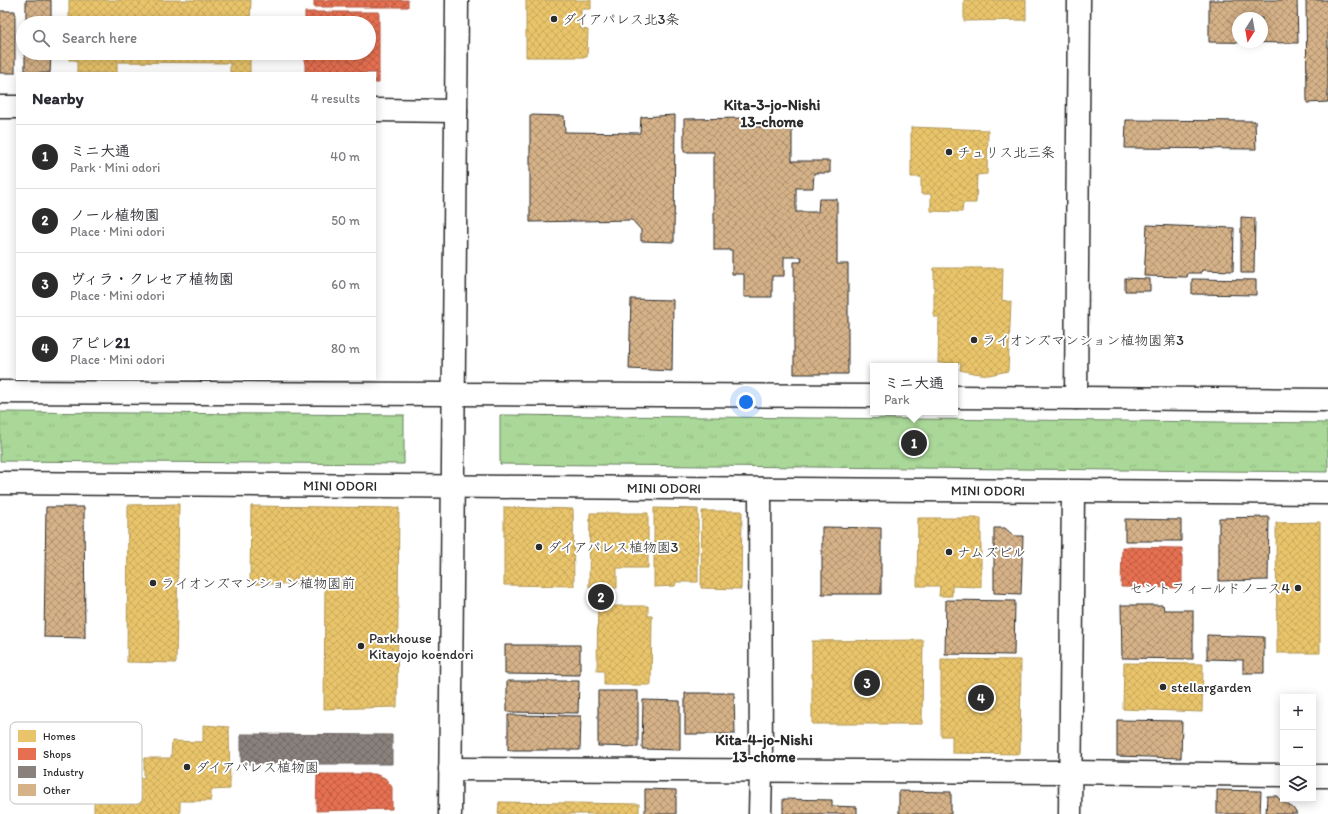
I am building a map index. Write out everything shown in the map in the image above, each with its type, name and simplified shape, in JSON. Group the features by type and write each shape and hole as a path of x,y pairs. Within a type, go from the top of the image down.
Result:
{"street":[{"path":"450,814 457,0"},
{"path":"1076,398 1079,0"},
{"path":"0,107 16,107"},
{"path":"376,110 456,111"},
{"path":"0,392 870,396"},
{"path":"958,397 1328,400"},
{"name":"MINI ODORI","path":"0,483 1328,493"},
{"path":"760,489 760,814"},
{"path":"1070,814 1073,492"},
{"path":"450,768 1280,775"},
{"path":"1316,776 1328,776"}],"green space":[{"path":"0,412 404,415 404,464 0,461"},
{"path":"500,415 1328,423 1328,472 500,464"}],"building: Homes":[{"path":"69,0 251,0 250,16 69,16"},
{"name":"ダイアパレス北3条","path":"526,0 591,0 591,9 581,9 581,29 588,30 587,57 526,57"},
{"path":"964,0 1026,0 1026,20 964,21"},
{"path":"77,60 250,60 250,72 230,72 230,63 117,62 117,72 77,72"},
{"name":"チュリス北三条","path":"911,127 988,130 987,174 977,175 976,203 963,203 962,212 931,211 931,194 921,194 921,177 911,177"},
{"name":"ライオンズマンション植物園第3","path":"934,268 1003,268 1002,300 1011,302 1008,371 989,375 960,370 961,363 938,363 939,317 934,317"},
{"name":"ライオンズマンション植物園前","path":"179,504 176,663 127,662 128,505"},
{"name":"Parkhouse Kitayojo koendori","path":"251,506 399,508 397,707 324,709 325,584 250,584"},
{"name":"ダイアパレス植物園3","path":"504,507 573,509 574,586 504,585"},
{"path":"654,508 698,509 698,582 676,582 675,586 654,587"},
{"path":"702,511 742,511 741,589 701,588"},
{"path":"590,513 648,513 648,568 617,568 617,588 604,588 604,606 648,606 648,616 652,616 651,685 604,685 604,671 597,671 598,587 589,587"},
{"name":"ナムズビル","path":"918,518 981,518 981,587 952,586 952,596 939,596 940,586 917,586"},
{"name":"セントフィールドノース4","path":"1320,522 1320,653 1277,653 1276,523"},
{"path":"923,640 922,724 812,724 812,641"},
{"path":"941,659 1021,660 1020,754 952,753 952,736 941,736"},
{"name":"stellargarden","path":"1124,663 1203,664 1202,712 1123,709"},
{"name":"ダイアパレス植物園","path":"203,725 229,727 230,789 211,790 211,801 180,801 180,814 94,814 94,804 142,804 144,758 171,758 172,741 203,742"},
{"path":"499,802 639,804 639,814 498,814"}],"building: Shops":[{"path":"314,0 408,0 408,7 314,7"},
{"path":"305,12 379,12 379,83 376,83 376,72 305,72 305,60 376,60 376,16 305,16"},
{"path":"1122,547 1182,548 1182,588 1121,587"},
{"path":"317,774 375,774 385,778 392,787 392,809 316,811"}],"building: Industry":[{"path":"241,734 392,735 392,764 241,764"}],"building: Other":[{"path":"26,0 51,0 51,16 26,16"},
{"path":"1209,0 1297,0 1298,43 1268,43 1268,12 1232,12 1232,42 1209,42"},
{"path":"1306,0 1328,0 1328,102 1307,103"},
{"path":"0,11 15,11 15,73 0,73"},
{"path":"25,60 51,60 50,72 25,72"},
{"path":"530,115 564,116 565,132 640,133 641,117 675,115 674,242 641,241 641,230 632,220 530,222"},
{"path":"745,118 745,127 792,126 792,161 830,161 830,173 814,173 813,188 796,188 796,212 818,212 819,199 837,199 837,264 848,264 848,374 794,374 794,262 801,262 802,257 784,257 784,276 772,276 772,297 744,297 744,274 732,274 732,250 714,250 714,152 684,152 684,119"},
{"path":"1126,120 1255,121 1256,149 1125,148"},
{"path":"1241,217 1255,218 1254,273 1241,273"},
{"path":"1147,225 1234,228 1233,271 1202,270 1201,273 1188,273 1187,277 1144,276"},
{"path":"1125,278 1150,279 1150,291 1125,291"},
{"path":"1192,279 1256,280 1256,295 1192,294"},
{"path":"631,299 673,300 672,371 629,369"},
{"path":"46,507 84,507 85,638 44,637"},
{"path":"1269,517 1268,580 1219,581 1219,518"},
{"path":"1125,519 1181,520 1181,541 1125,541"},
{"path":"822,527 881,528 881,594 822,594"},
{"path":"994,528 1005,528 1014,536 1023,536 1021,594 994,593"},
{"path":"946,600 1015,601 1014,655 945,654"},
{"path":"1121,605 1163,605 1164,610 1193,610 1193,659 1122,658"},
{"path":"1207,635 1264,637 1264,673 1243,673 1243,660 1207,659"},
{"path":"505,645 580,645 580,675 505,674"},
{"path":"507,681 579,681 578,713 507,712"},
{"path":"598,691 638,691 638,747 598,746"},
{"path":"685,693 734,693 735,734 685,734"},
{"path":"643,700 680,701 680,750 642,749"},
{"path":"508,715 581,716 580,750 508,750"},
{"path":"1117,720 1182,721 1181,758 1117,756"},
{"path":"645,789 676,790 676,814 645,814"},
{"path":"1217,790 1261,791 1260,814 1217,814"},
{"path":"899,791 951,792 951,814 899,814"},
{"path":"1267,796 1277,796 1280,802 1284,802 1293,808 1297,814 1266,814"},
{"path":"783,799 832,800 832,806 857,807 857,814 783,814"}],"place":[{"name":"ダイアパレス北3条","path":"554,19"},
{"name":"チュリス北三条","path":"949,152"},
{"name":"ライオンズマンション植物園第3","path":"974,340"},
{"name":"ミニ大通","path":"914,443"},
{"name":"ダイアパレス植物園3","path":"539,547"},
{"name":"ナムズビル","path":"949,552"},
{"name":"ライオンズマンション植物園前","path":"153,583"},
{"name":"セントフィールドノース4","path":"1298,588"},
{"name":"ノール植物園","path":"601,597"},
{"name":"Parkhouse Kitayojo koendori","path":"361,646"},
{"name":"ヴィラ・クレセア植物園","path":"867,683"},
{"name":"stellargarden","path":"1163,687"},
{"name":"アピレ21","path":"981,698"},
{"name":"ダイアパレス植物園","path":"187,767"}],"district":[{"name":"Kita-3-jo-Nishi 13-chome","path":"772,114"},
{"name":"Kita-4-jo-Nishi 13-chome","path":"764,748"}]}
